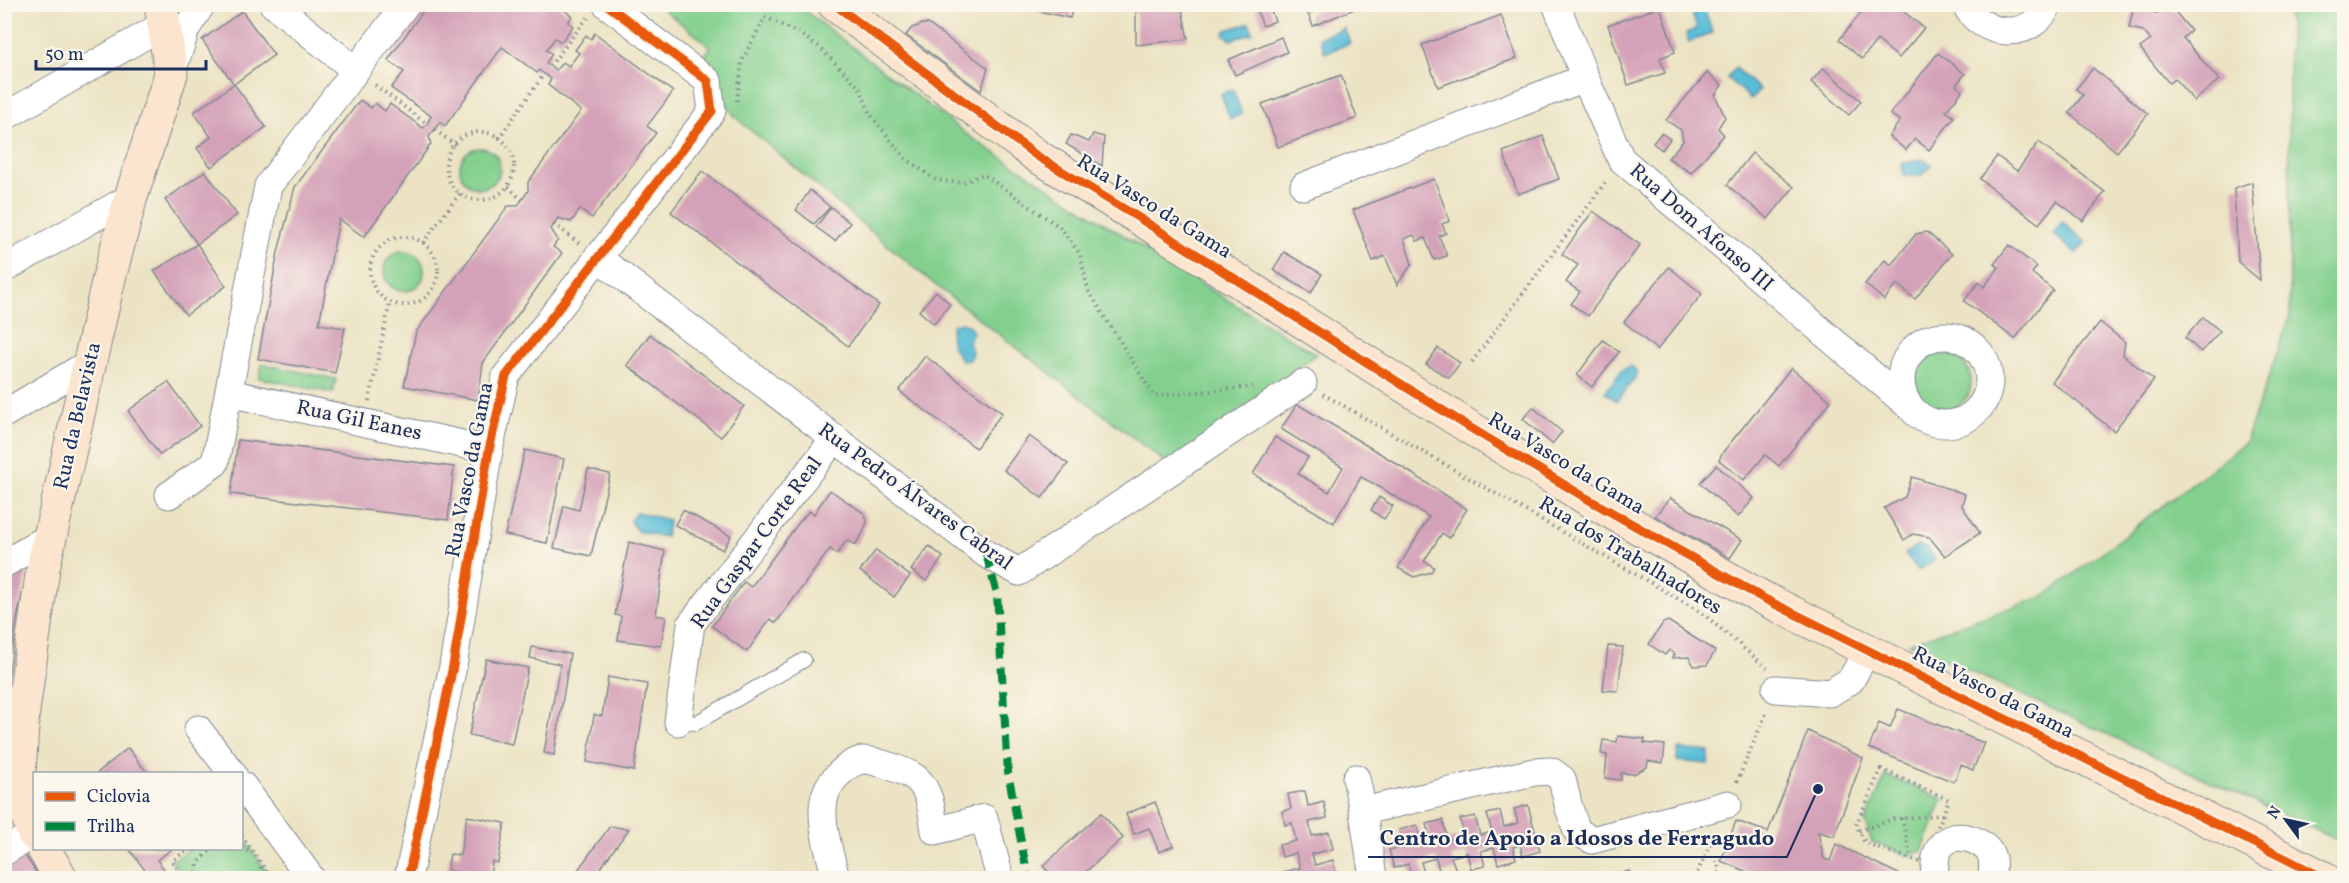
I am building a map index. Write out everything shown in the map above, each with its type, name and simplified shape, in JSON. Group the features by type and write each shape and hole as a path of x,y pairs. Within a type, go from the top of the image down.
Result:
{"street":[{"path":"171,74 186,29 202,4"},
{"path":"273,4 355,70"},
{"path":"169,495 214,463 268,186 406,4"},
{"name":"Rua Vasco da Gama","path":"834,4 1037,156 1469,427 1680,553 1867,651 2324,879"},
{"name":"Rua Dom Afonso III","path":"1556,4 1585,78 1621,159 1910,407"},
{"path":"1964,7 1979,23 1997,31 2013,32 2032,25 2044,14 2049,4"},
{"name":"Rua Vasco da Gama","path":"408,879 453,666 489,450 506,376 712,111 708,81 598,9"},
{"path":"4,117 162,15"},
{"name":"Rua da Belavista","path":"33,831 24,805 19,774 15,699 109,278 131,197 171,74 162,15"},
{"path":"1304,186 1585,78"},
{"path":"4,269 131,197"},
{"name":"Rua Pedro Álvares Cabral","path":"597,257 986,554 1019,572 1303,382"},
{"path":"1936,336 1952,336 1967,340 1979,350 1987,362 1990,376 1989,391 1983,404 1974,413 1962,421 1947,424 1922,418 1910,407 1903,395 1901,378 1903,365 1912,351 1921,343 1936,336"},
{"path":"1854,359 1888,374 1903,365"},
{"path":"4,414 91,362"},
{"name":"Rua Gil Eanes","path":"229,393 489,450"},
{"name":"Rua Gaspar Corte Real","path":"678,722 691,624 835,438"},
{"path":"4,564 51,536"},
{"path":"1776,689 1830,693 1851,680 1867,651"},
{"path":"198,729 231,772"},
{"path":"836,879 823,826 826,793 839,772 862,760 888,765 917,779 930,801 935,831 984,818 1000,879"},
{"path":"1363,811 1534,772 1551,771 1562,779 1577,831 1592,840 1728,804"},
{"path":"1356,778 1373,879"},
{"path":"243,786 311,879"},
{"path":"4,852 33,835"},
{"path":"1934,879 1938,850 1944,842 1957,837 1970,837 1986,846 1993,858 1992,879"},
{"path":"44,850 61,879"}],"lane":[{"path":"678,722 696,723 804,660"}],"path":[{"path":"550,66 598,9"},
{"path":"736,106 742,61 765,17 798,33 818,46 860,88 870,114 905,158 936,180 963,183 983,174 1061,228 1080,254 1088,290 1154,396 1257,387"},
{"path":"355,70 427,124"},
{"path":"500,138 544,74"},
{"path":"435,130 455,145"},
{"path":"478,133 500,138 508,146 514,166 513,177 508,187 500,195 489,200 466,198 450,183 447,171 447,160 455,145 468,135 478,133"},
{"path":"1472,362 1614,171"},
{"path":"508,187 522,200"},
{"path":"423,243 460,193"},
{"path":"554,224 597,257"},
{"path":"402,237 413,238 431,250 436,260 437,282 431,292 413,304 401,305 390,302 374,287 371,265 375,254 391,240 402,237"},
{"path":"369,404 390,302"},
{"path":"1695,879 1776,689"},
{"path":"1881,770 1949,800 1943,815 1929,848 1920,862 1865,843 1856,825 1881,770"},
{"path":"1859,831 1893,819 1943,815"},
{"path":"1902,818 1912,860"},
{"path":"243,838 271,879"},
{"path":"243,848 257,859 263,879"},
{"path":"184,879 172,861 188,850"},
{"path":"195,879 198,863 212,850"},
{"path":"1716,861 1720,870 1716,879"}],"green space":[{"path":"658,5 797,5 973,139 1157,257 1316,354 1169,465 934,284 735,117 700,61 711,47"},
{"path":"1989,5 2028,5 2019,11 2009,12"},
{"path":"2289,5 2344,5 2344,843 1909,643 2045,596 2245,443 2290,316"},
{"path":"480,148 488,149 494,154 499,160 499,176 494,182 488,187 480,188 472,187 466,182 461,176 460,168 461,160 466,154 472,149"},
{"path":"404,251 412,252 418,257 423,263 423,279 418,285 412,290 404,291 396,290 390,285 385,279 384,271 385,263 390,257 396,252"},
{"path":"1937,354 1949,354 1963,362 1971,376 1969,393 1963,402 1949,410 1937,410 1920,398 1915,388 1915,376 1927,359"},
{"path":"262,364 336,379 333,393 259,378"},
{"path":"1886,775 1943,799 1922,851 1910,856 1872,842 1865,822"},
{"path":"243,837 271,878 184,878 172,861 188,850 243,850"}],"water":[{"path":"1703,6 1713,33 1689,42 1686,33 1697,29 1691,10"},
{"path":"1249,23 1253,33 1231,40 1224,34 1226,30"},
{"path":"1344,28 1350,43 1325,53 1319,38"},
{"path":"1735,68 1760,90 1751,99 1727,78"},
{"path":"1233,89 1242,114 1230,119 1221,94"},
{"path":"1922,159 1932,165 1921,176 1904,175 1902,164"},
{"path":"2062,222 2086,242 2076,254 2053,234"},
{"path":"963,322 973,332 968,342 972,351 970,360 962,361 953,348 950,335 953,324"},
{"path":"1631,366 1637,371 1635,378 1617,401 1605,392 1622,370"},
{"path":"636,512 669,520 665,537 637,531 630,521"},
{"path":"1918,545 1927,548 1935,560 1918,570 1905,554"},
{"path":"1678,749 1709,752 1708,764 1677,761"}],"building":[{"path":"428,4 556,4 572,16 568,22 573,26 561,42 555,38 546,50 552,54 546,63 556,70 563,62 569,66 579,53 575,50 586,35 591,39 595,33 673,92 647,126 656,133 592,218 580,210 571,222 558,218 551,229 558,240 553,247 562,253 483,363 478,400 404,386 416,332 508,206 517,206 522,200 528,191 528,182 581,111 548,85 551,79 539,70 537,73 502,47 445,126 440,122 429,137 431,144 364,237 339,219 319,324 345,328 335,373 258,359 278,252 295,187 360,100 371,108 375,103 385,111 390,104 423,128 431,116 391,88 404,72 388,60"},
{"path":"1039,4 1073,4 1070,18 1038,11"},
{"path":"1136,4 1181,4 1188,39 1136,45"},
{"path":"1266,4 1275,21 1263,26 1256,9"},
{"path":"1331,4 1364,5 1313,26 1308,14"},
{"path":"1868,4 1894,4 1924,28 1899,58 1877,40 1862,59 1839,40"},
{"path":"2169,4 2191,31 2183,38 2219,80 2194,101 2175,79 2169,83 2140,48 2151,40 2143,31 2129,28 2133,9 2157,13"},
{"path":"1660,7 1675,52 1660,58 1665,73 1628,85 1608,25"},
{"path":"242,11 274,55 234,84 202,40"},
{"path":"1501,15 1517,58 1438,87 1422,45"},
{"path":"928,24 988,68 981,91 906,35 912,28"},
{"path":"1281,37 1287,52 1235,75 1228,60"},
{"path":"1938,53 1965,74 1956,85 1962,91 1946,111 1954,117 1929,150 1915,139 1906,150 1889,136 1900,121 1890,114"},
{"path":"1823,68 1861,101 1849,115 1811,82"},
{"path":"2093,68 2148,114 2117,152 2069,113 2083,95 2076,89"},
{"path":"1707,73 1722,85 1715,95 1725,117 1718,128 1724,135 1691,173 1668,158 1683,141 1681,130 1666,120"},
{"path":"1341,75 1357,118 1278,147 1262,104"},
{"path":"234,84 266,127 211,167 197,148 211,137 194,112"},
{"path":"1661,133 1670,139 1662,150 1653,143"},
{"path":"1093,134 1104,137 1102,166 1066,144 1071,135 1089,142"},
{"path":"1543,136 1559,179 1518,194 1503,152"},
{"path":"2039,142 2105,192 2083,221 2057,201 2039,224 1980,179 1997,156 2017,171"},
{"path":"1752,153 1794,187 1768,219 1727,185"},
{"path":"205,171 237,215 197,244 165,200"},
{"path":"702,171 879,305 848,346 671,212"},
{"path":"1434,179 1450,221 1442,224 1446,233 1439,236 1447,256 1434,260 1425,238 1417,241 1414,235 1404,239 1412,264 1397,285 1385,256 1373,261 1353,210"},
{"path":"2252,182 2260,280 2238,262 2234,188"},
{"path":"810,190 830,207 814,224 796,210"},
{"path":"831,207 850,223 835,241 816,227"},
{"path":"1593,211 1640,245 1588,316 1571,304 1580,292 1566,282 1578,265 1562,254"},
{"path":"1927,232 1952,254 1915,299 1897,284 1884,300 1865,284 1885,260 1891,265 1916,234"},
{"path":"197,244 226,286 186,315 154,271"},
{"path":"2009,245 2037,267 2032,273 2053,290 2015,339 1964,301 1979,282 1984,287 1999,267 1994,264"},
{"path":"1284,252 1322,274 1311,293 1273,270"},
{"path":"1669,267 1702,294 1657,350 1624,322"},
{"path":"936,291 950,304 934,324 919,311"},
{"path":"2203,317 2220,331 2201,352 2185,338"},
{"path":"2100,322 2125,342 2123,355 2154,380 2114,431 2052,382"},
{"path":"650,334 744,406 721,437 627,365"},
{"path":"1603,340 1619,352 1592,387 1577,375"},
{"path":"1438,348 1460,363 1449,378 1426,364"},
{"path":"925,356 1002,413 976,448 899,391"},
{"path":"1791,368 1831,401 1779,466 1765,455 1744,480 1719,460"},
{"path":"168,382 200,426 160,455 128,411"},
{"path":"1297,404 1467,509 1449,538 1442,533 1424,561 1434,567 1431,572 1414,577 1398,568 1429,517 1376,485 1361,477 1334,523 1253,474 1275,437 1308,457 1298,474 1329,492 1343,467 1281,429"},
{"path":"1533,407 1562,432 1552,444 1523,419"},
{"path":"1029,436 1068,464 1042,498 1004,470"},
{"path":"238,440 454,467 448,520 231,494"},
{"path":"525,450 564,459 547,543 505,535"},
{"path":"1716,465 1754,498 1738,517 1700,483"},
{"path":"588,469 610,474 591,556 554,548 564,506 579,510"},
{"path":"1912,477 1965,494 1962,506 1980,533 1945,556 1929,537 1913,534 1904,540 1884,508 1905,497"},
{"path":"830,490 865,514 867,522 863,533 855,545 847,540 837,554 830,549 776,623 770,619 747,652 712,626 744,582 751,587 797,525 809,511 814,514"},
{"path":"1379,497 1393,506 1384,519 1371,510"},
{"path":"1670,498 1742,540 1730,558 1655,516"},
{"path":"683,510 731,536 723,550 675,525"},
{"path":"629,542 665,551 656,615 666,617 661,646 618,640 621,616 615,615"},
{"path":"929,546 943,557 926,581 911,570"},
{"path":"876,550 910,576 894,597 860,571"},
{"path":"29,562 17,619 6,693 4,693 4,569"},
{"path":"1668,621 1715,651 1707,665 1694,666 1689,657 1672,658 1675,654 1669,650 1665,655 1649,644 1663,623"},
{"path":"1608,646 1623,647 1618,691 1603,690"},
{"path":"532,647 570,654 554,755 544,753 560,664 530,658"},
{"path":"486,659 528,668 512,744 469,735"},
{"path":"608,677 647,684 634,771 587,762 594,715 602,716"},
{"path":"1898,709 1984,743 1973,770 1961,765 1954,782 1869,748 1879,723 1890,728"},
{"path":"1808,731 1863,758 1834,836 1818,832 1824,859 1830,861 1836,844 1907,878 1762,878 1721,861 1736,821 1768,832"},
{"path":"1618,736 1645,739 1644,743 1665,745 1663,763 1648,761 1647,767 1634,774 1621,773 1621,780 1605,778 1607,755 1601,754 1603,740 1617,742"},
{"path":"128,748 146,772 98,772"},
{"path":"1305,791 1308,806 1324,802 1327,818 1309,822 1312,836 1329,832 1333,849 1312,854 1315,865 1333,860 1336,874 1320,878 1285,878 1283,872 1300,868 1296,853 1282,857 1279,845 1296,841 1292,823 1285,825 1282,811 1291,809 1288,794"},
{"path":"1155,802 1173,846 1159,852 1149,828 1134,834 1126,814"},
{"path":"1528,805 1540,851 1523,856 1520,845 1513,847 1516,859 1498,864 1494,848 1481,851 1485,866 1471,869 1467,853 1451,857 1456,870 1440,874 1436,858 1421,862 1425,877 1419,878 1412,878 1408,864 1394,868 1389,850 1404,847 1399,830 1417,825 1422,845 1431,842 1426,824 1443,820 1447,840 1464,836 1460,819 1475,816 1480,835 1492,832 1487,814 1500,811 1504,827 1518,823 1514,809"},
{"path":"1101,813 1123,838 1079,878 1054,878 1043,866"},
{"path":"467,816 505,823 498,863 492,861 490,878 455,878 456,872 447,870 450,854 460,855"},
{"path":"610,826 629,829 593,878 572,878"},
{"path":"130,850 171,850 157,860 171,878 134,878 145,870"},
{"path":"24,854 40,878 4,878 4,866"},
{"path":"1629,871 1632,878 1607,878"}],"marked path":[{"path":"986,554 997,594 1008,772 1028,878"}],"cycle path":[{"path":"408,878 453,666 489,450 506,376 712,111 708,81 606,4"},
{"path":"834,4 1037,156 1586,498 1763,598 2324,878"}],"place":[{"name":"Centro de Apoio a Idosos de Ferragudo","path":"1818,789"}]}
